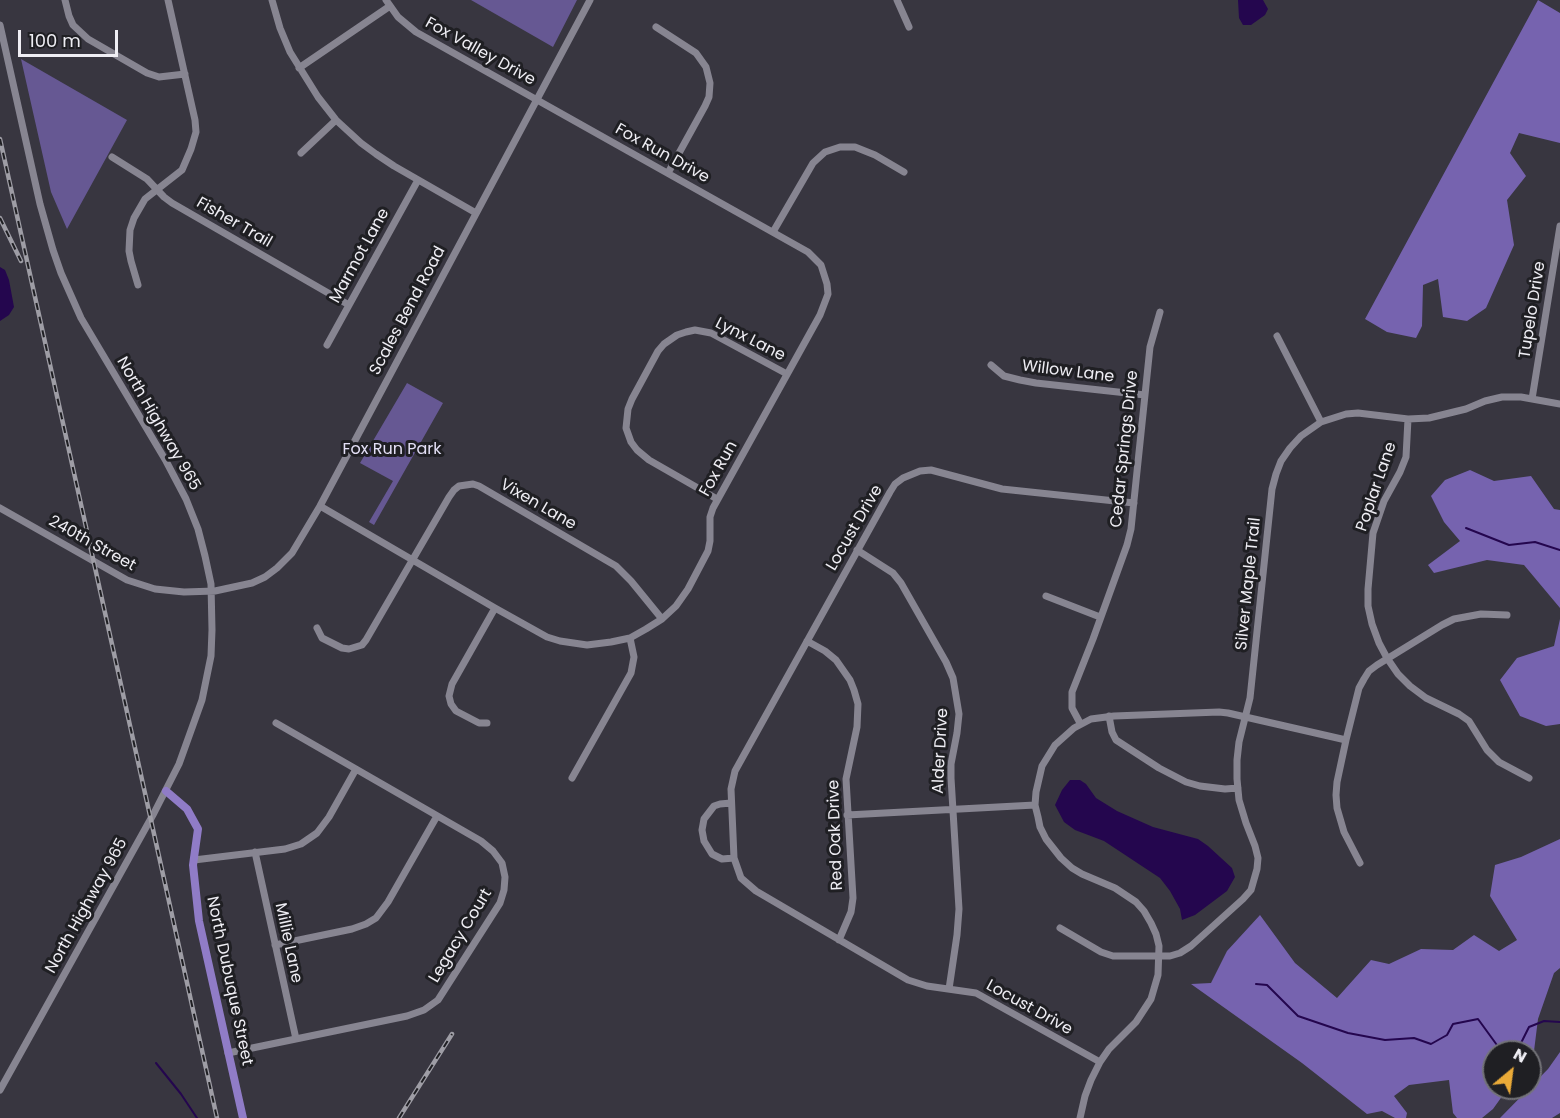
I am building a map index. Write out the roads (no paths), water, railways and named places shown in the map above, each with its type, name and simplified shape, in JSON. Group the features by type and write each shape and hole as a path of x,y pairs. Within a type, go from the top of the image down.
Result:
{"main road":[{"name":"North Dubuque Street","path":"166,791 187,809 198,829 193,866 199,921 243,1118"}],"street":[{"path":"65,0 73,25 88,39 147,73 159,77 185,74"},
{"path":"138,285 131,261 130,230 145,199 182,170 196,132 168,0"},
{"path":"272,0 284,39 299,68 336,120 376,154 477,213"},
{"name":"Scales Bend Road","path":"211,591 252,583 265,577 292,554 320,506 590,0"},
{"path":"897,0 909,27"},
{"path":"299,68 388,3"},
{"name":"Fox Valley Drive","path":"388,3 398,17 416,32 537,99"},
{"name":"North Highway 965","path":"0,25 40,204 61,273 81,318 166,461 195,520 201,538 211,591 212,643 207,681 197,717 179,764 0,1090"},
{"path":"656,27 696,53 706,67 710,83 709,97 705,106 668,173"},
{"name":"Fox Run Drive","path":"537,99 773,232"},
{"path":"300,153 336,120"},
{"path":"773,232 809,169 825,152 840,147 855,147 875,155 904,172"},
{"name":"Fisher Trail","path":"112,157 138,172 172,203 349,305"},
{"name":"Marmot Lane","path":"327,345 418,180"},
{"name":"Tupelo Drive","path":"1532,399 1560,226"},
{"name":"Fox Run","path":"320,506 536,632 560,641 598,645 630,638 646,629 662,619 682,598 705,559 710,541 710,517 717,499 823,308 828,294 828,284 822,265 808,252 773,232"},
{"name":"Cedar Springs Drive","path":"1080,723 1072,708 1072,692 1131,529 1150,347 1160,312"},
{"name":"Lynx Lane","path":"717,499 649,460 631,442 626,428 628,409 658,351 670,339 695,330 711,333 787,374"},
{"path":"1277,336 1321,422"},
{"name":"Willow Lane","path":"991,365 1004,376 1020,380 1145,395"},
{"name":"Silver Maple Trail","path":"1060,928 1101,952 1113,956 1170,956 1191,946 1251,890 1258,858 1239,800 1237,760 1251,688 1274,482 1281,461 1290,448 1306,432 1321,422 1358,413 1408,419 1429,418 1502,397 1560,404"},
{"name":"Poplar Lane","path":"1408,419 1406,457 1384,501 1373,533 1368,589 1368,606 1372,624 1387,658 1410,686 1426,698 1469,721 1487,750 1498,762 1529,778"},
{"name":"Locust Drive","path":"1100,1062 976,993 918,984 908,980 756,891 741,878 734,858 731,789 735,771 857,550 890,492 903,478 920,471 932,470 1002,489 1134,504"},
{"name":"Vixen Lane","path":"317,628 322,638 342,648 349,649 362,645 454,490 459,486 473,484 616,566 631,580 662,619"},
{"name":"240th Street","path":"0,508 131,582 155,590 211,591"},
{"name":"Alder Drive","path":"857,550 893,573 901,583 953,678 959,714 951,764 959,909 950,989"},
{"path":"1046,596 1100,617"},
{"path":"487,723 479,723 456,711 449,696 452,684 495,608"},
{"path":"1360,863 1344,832 1337,808 1337,782 1359,688 1364,679 1369,671 1387,658 1455,619 1481,614 1507,615"},
{"path":"572,778 631,673 634,657 630,638"},
{"name":"Red Oak Drive","path":"807,641 836,660 850,680 858,704 857,727 846,779 851,912 839,940"},
{"path":"1080,1118 1085,1096 1100,1062 1146,1009 1155,988 1159,957 1156,934 1144,911 1136,902 1125,894 1082,874 1061,858 1052,848 1040,827 1035,805 1038,778 1048,755 1064,735 1080,723 1109,716 1219,712 1346,740"},
{"path":"1109,716 1116,740 1159,768 1186,782 1200,786 1238,788"},
{"name":"Legacy Court","path":"228,1053 407,1016 424,1010 438,1000 442,994 500,903 504,890 505,877 502,863 482,841 276,723"},
{"path":"194,860 285,849 301,844 317,833 329,817 356,769"},
{"path":"731,803 714,806 704,819 702,834 712,854 722,859 734,858"},
{"path":"847,815 1035,805"},
{"path":"275,945 352,929 376,918 388,902 437,816"},
{"name":"Millie Lane","path":"255,852 296,1039"}],"waterway":[{"path":"1466,528 1509,545 1535,542 1560,550"},
{"path":"1256,984 1267,985 1298,1016 1348,1033 1385,1040 1414,1038 1431,1044 1447,1035 1453,1024 1478,1019 1493,1040"},
{"path":"1522,1040 1529,1027 1544,1021 1560,1022"},
{"path":"156,1063 197,1118"}],"railway":[{"path":"0,139 217,1118"},
{"path":"0,218 21,261"},
{"path":"399,1118 452,1034"}],"park label":[{"name":"Fox Run Park","path":"392,450"}]}
